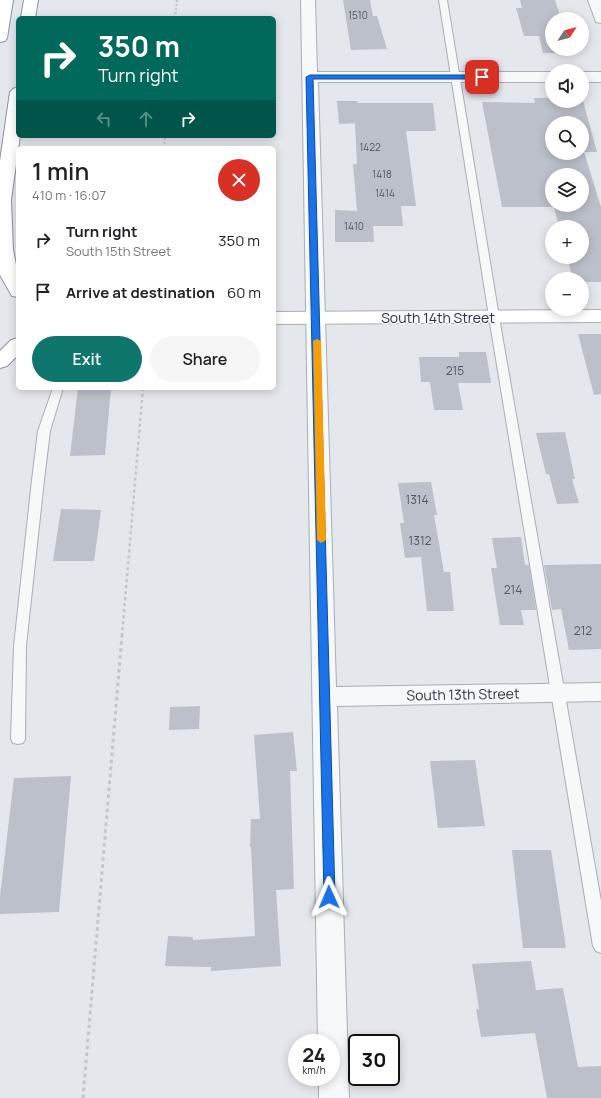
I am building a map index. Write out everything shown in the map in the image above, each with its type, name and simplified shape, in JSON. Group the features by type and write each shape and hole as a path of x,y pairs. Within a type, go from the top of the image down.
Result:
{"main road":[{"path":"0,38 6,0"},
{"path":"28,16 31,0"},
{"path":"0,218 16,106"},
{"path":"4,190 5,255 8,273 16,290"},
{"name":"South 14th Street","path":"276,318 601,316"},
{"path":"0,362 16,346"}],"street":[{"path":"308,0 334,1098"},
{"path":"595,0 601,19"},
{"path":"310,77 545,77"},
{"path":"589,77 601,77"},
{"name":"South 13th Street","path":"324,697 601,692"}],"lane":[{"path":"443,0 454,77 494,317 601,946"},
{"path":"18,739 20,646 37,487 44,431 57,390"}],"path":[{"path":"175,16 177,0"},
{"path":"83,1098 143,390"}],"building":[{"path":"343,0 370,0 373,16 377,16 387,49 351,50"},
{"path":"520,0 555,0 559,12 545,12 545,53 543,53 539,36 524,36 516,8 522,8"},
{"path":"534,98 545,98 545,108 585,108 587,116 545,116 545,160 586,160 589,168 545,168 545,207 502,207 482,102 535,103"},
{"path":"337,101 357,101 358,103 433,103 436,131 406,131 416,206 401,206 403,226 373,226 374,242 335,242 335,210 357,211 353,164 357,164 355,123 339,124"},
{"path":"589,123 597,152 589,152"},
{"path":"589,168 601,207 601,282 589,282 589,272 571,272 569,264 589,264 589,220 557,220 555,212 589,212"},
{"path":"578,334 601,334 601,394 594,395"},
{"path":"459,352 486,352 491,383 458,383 463,410 434,410 430,382 421,382 419,357 459,357"},
{"path":"78,390 111,390 105,455 70,456"},
{"path":"565,432 575,479 572,479 579,503 557,504 549,474 546,474 536,433"},
{"path":"431,482 437,515 434,515 444,572 450,572 454,611 427,611 421,557 405,558 400,523 404,523 398,483"},
{"path":"61,509 101,510 94,561 53,561"},
{"path":"521,537 525,565 529,565 536,610 521,610 524,625 500,625 491,568 497,568 492,538"},
{"path":"601,564 601,649 569,650 561,609 552,610 544,565"},
{"path":"200,706 199,729 169,730 170,707"},
{"path":"293,732 297,771 290,771 294,889 276,890 281,966 211,971 211,967 165,966 168,936 193,937 193,940 255,936 250,847 251,819 260,819 254,735"},
{"path":"475,760 485,826 438,828 430,761"},
{"path":"71,776 59,912 0,914 0,896 14,778"},
{"path":"512,850 551,850 566,948 523,948"},
{"path":"531,961 536,990 563,988 578,1067 601,1066 601,1098 547,1098 535,1033 481,1037 476,1009 479,1009 472,964"}],"slow traffic":[{"path":"317,341 321,540"}],"route":[{"path":"329,897 310,77 482,77"}]}
